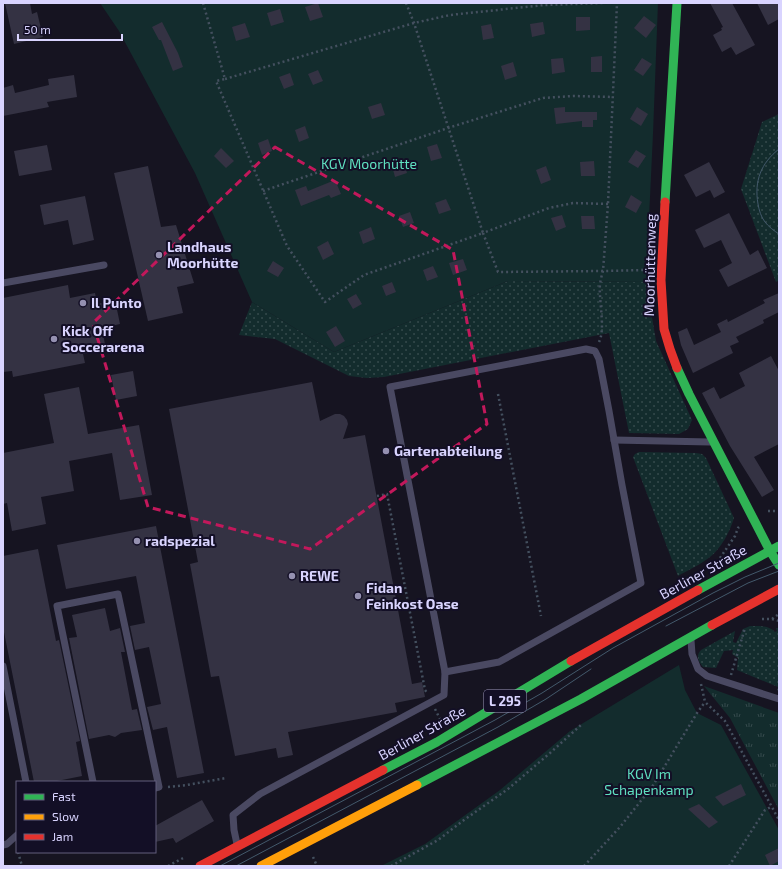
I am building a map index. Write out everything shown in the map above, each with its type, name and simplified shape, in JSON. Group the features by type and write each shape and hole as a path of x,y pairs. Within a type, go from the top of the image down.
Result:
{"main road":[{"name":"Moorhüttenweg","path":"677,3 662,270 664,329 670,349 689,394 753,517 775,552 779,565"},
{"name":"Berliner Straße","path":"200,866 437,742 580,656 775,552 779,546"},
{"name":"L 295","path":"261,866 581,699 691,636 779,590"}],"lane":[{"path":"3,283 104,265"},
{"path":"238,846 234,830 233,815 260,794 444,695 446,672 390,387 586,349 595,351 599,359 641,583 499,662 446,672"},
{"path":"614,440 714,443"},
{"path":"93,781 57,606 118,594 156,781"},
{"path":"691,636 692,654 698,669 708,676 779,699"},
{"path":"3,666 26,781"},
{"path":"3,845 7,844 16,836"}],"path":[{"path":"203,3 225,79"},
{"path":"406,3 414,23 483,233 498,272 662,270"},
{"path":"604,3 544,5 450,15 414,23 216,82 288,246 325,302 364,275 549,208 573,203 608,204"},
{"path":"595,351 602,338 602,318 599,291 603,271 608,204 617,3"},
{"path":"264,191 448,128 543,98 573,96 613,97"},
{"path":"498,394 541,616"},
{"path":"377,496 387,494 425,690 441,720"},
{"path":"724,553 735,536 738,528 753,517"},
{"path":"779,614 772,619 779,622"},
{"path":"730,675 745,627"},
{"path":"698,669 705,702 725,721 779,820"},
{"path":"584,866 620,827 652,787 705,702"},
{"path":"391,866 438,840 508,789 581,725"},
{"path":"157,788 187,785 226,778"},
{"path":"729,866 765,810 771,807"},
{"path":"18,853 22,866"},
{"path":"313,856 317,866"}],"highlighted area":[{"path":"275,147 453,250 487,424 310,549 148,507 93,323"}],"green space":[{"name":"KGV Moorhütte","path":"100,3 658,3 646,282 508,281 334,352 252,302 195,173 119,31"},
{"path":"779,114 779,280 776,282 741,189 762,122"},
{"path":"508,281 646,282 656,341 692,420 688,429 679,434 629,433 609,333 384,377 367,378 349,376 275,339 239,335 252,302 334,352"},
{"path":"639,452 702,454 706,458 734,518 725,539 714,554 678,576 633,457"},
{"path":"750,626 767,627 775,632 777,631 776,628 779,628 779,691 777,690 778,687 737,670 738,658 732,654 733,650 724,651 716,668 703,667 699,661 698,654 701,650 735,631 733,642 736,643 743,629"},
{"name":"KGV Im Schapenkamp","path":"679,665 685,690 697,713 721,725 779,830 779,866 381,866 425,844 500,790 570,731"},
{"path":"704,686 779,713 779,810 730,718"}],"building":[{"path":"5,3 30,3 32,14 37,12 43,37 14,44"},
{"path":"318,3 323,17 310,21 305,7"},
{"path":"710,3 732,3 755,45 736,55 731,47 722,52 713,35 722,30 721,28 723,27"},
{"path":"757,3 779,3 779,19 768,25"},
{"path":"280,9 284,22 271,26 267,13"},
{"path":"644,16 656,25 646,38 634,28"},
{"path":"576,17 590,17 590,30 576,31"},
{"path":"162,22 178,53 183,67 173,71 161,40 159,40 152,27"},
{"path":"543,22 545,34 532,37 530,24"},
{"path":"245,23 250,37 236,41 232,27"},
{"path":"491,24 494,38 483,40 481,26"},
{"path":"602,56 602,72 591,72 591,57"},
{"path":"563,58 565,72 552,74 551,59"},
{"path":"642,58 652,64 643,76 634,70"},
{"path":"513,62 517,76 505,80 501,66"},
{"path":"318,70 323,81 313,85 308,74"},
{"path":"290,73 294,85 284,89 279,77"},
{"path":"74,75 77,97 47,102 49,107 3,116 3,88 13,85 15,93 49,85 48,79"},
{"path":"381,103 385,115 372,119 368,107"},
{"path":"565,107 565,112 597,112 597,120 593,120 593,127 582,127 582,121 556,124 554,108"},
{"path":"637,107 648,114 641,126 630,119"},
{"path":"305,126 309,138 299,142 295,130"},
{"path":"268,139 272,151 262,155 258,143"},
{"path":"437,144 442,158 431,161 427,147"},
{"path":"47,145 52,170 19,176 14,151"},
{"path":"221,148 234,161 226,168 214,156"},
{"path":"636,150 646,156 638,168 628,162"},
{"path":"594,161 595,176 581,176 580,162"},
{"path":"404,162 407,173 395,177 392,166"},
{"path":"709,162 725,192 714,198 710,190 696,197 684,175"},
{"name":"Landhaus Moorhütte","path":"148,166 161,227 176,225 194,283 177,287 183,313 148,321 114,173"},
{"path":"546,166 551,180 541,184 536,170"},
{"path":"335,180 341,194 331,198 329,195 301,206 295,190 306,186 308,191"},
{"path":"631,195 642,202 636,213 625,207"},
{"path":"85,196 94,240 73,245 68,220 44,225 40,205"},
{"path":"446,199 451,210 439,214 435,203"},
{"path":"410,212 414,223 403,227 399,216"},
{"path":"729,213 750,255 758,250 767,268 728,287 719,270 732,263 721,240 704,248 695,230"},
{"path":"562,215 566,227 556,231 551,218"},
{"path":"581,216 594,216 595,229 582,229"},
{"path":"371,227 375,239 363,244 359,232"},
{"path":"328,241 334,254 323,260 317,247"},
{"path":"463,259 467,270 453,275 449,263"},
{"path":"273,261 284,268 278,277 267,271"},
{"path":"433,266 438,277 427,281 423,270"},
{"path":"392,282 396,292 386,296 382,286"},
{"name":"Kick Off Soccerarena","path":"68,285 70,298 95,293 97,304 115,300 120,324 102,328 106,350 83,354 85,363 13,377 12,371 3,372 3,298"},
{"path":"779,293 779,312 763,320 764,323 736,337 739,342 730,346 733,353 693,373 681,345 678,332 687,328 694,345 721,332 717,324 727,319 728,322 765,303 763,300"},
{"path":"356,294 362,304 353,309 347,299"},
{"path":"336,326 345,341 335,347 326,332"},
{"path":"771,356 779,371 779,444 754,457 774,490 762,497 730,446 702,393 714,387 720,399 745,386 739,373"},
{"path":"133,371 137,396 116,400 111,375"},
{"name":"REWE","path":"312,382 320,421 335,414 340,414 344,416 348,424 343,439 365,435 412,684 422,682 425,697 395,703 397,712 288,732 293,755 278,758 276,748 235,756 219,676 211,677 190,564 198,562 169,409"},
{"path":"79,387 88,434 139,425 152,495 120,500 112,453 69,461 74,491 41,497 46,524 12,531 7,503 3,504 3,453 54,443 44,394"},
{"path":"156,526 204,773 177,778 167,727 153,730 147,707 161,704 149,647 135,650 130,626 145,623 136,576 66,589 57,545"},
{"path":"38,549 56,641 59,640 80,741 76,742 82,776 57,781 34,781 3,627 3,556"},
{"path":"105,608 110,631 120,628 125,652 121,652 132,710 137,709 142,730 121,733 115,737 109,735 89,739 69,638 77,637 72,615"},
{"path":"741,784 746,795 723,806 715,797"},
{"path":"202,800 214,821 176,843 173,838 156,842 156,825"},
{"path":"699,804 718,822 709,828 688,809"},
{"path":"779,848 779,861 770,866 765,855"}],"tram line":[{"path":"779,149 763,166 757,188 759,209 762,218 769,227 779,234"},
{"path":"220,866 495,720 542,693 613,648 713,593 745,577 779,563"},
{"path":"666,626 748,583 779,571"},
{"path":"236,866 498,727 546,699 591,669"}],"traffic: fast":[{"path":"665,202 677,3"},
{"path":"677,368 770,551 779,565"},
{"path":"698,590 779,546"},
{"path":"417,785 581,699 712,625"},
{"path":"383,770 437,742 571,661"}],"traffic: slow":[{"path":"261,866 417,785"}],"traffic: jam":[{"path":"665,202 661,280 664,329 677,368"},
{"path":"712,625 779,589"},
{"path":"571,661 698,590"},
{"path":"200,866 383,770"}],"place":[{"name":"Landhaus Moorhütte","path":"159,255"},
{"name":"Il Punto","path":"83,303"},
{"name":"Kick Off Soccerarena","path":"54,339"},
{"name":"Gartenabteilung","path":"386,451"},
{"name":"radspezial","path":"137,541"},
{"name":"REWE","path":"292,576"},
{"name":"Fidan Feinkost Oase","path":"358,596"}]}
